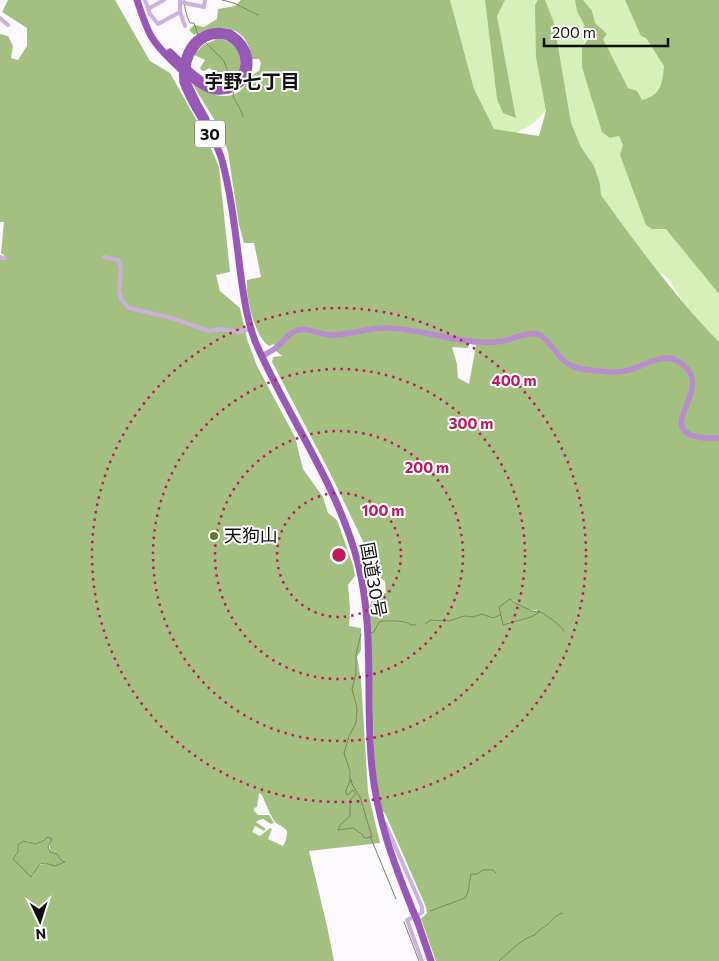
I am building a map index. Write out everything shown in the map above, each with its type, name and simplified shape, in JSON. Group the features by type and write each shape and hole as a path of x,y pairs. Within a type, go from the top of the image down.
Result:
{"highway":[{"name":"国道30号","path":"137,0 147,28 166,49 198,77 208,84 220,89 236,83 242,72 244,56 238,44 229,35 210,38 195,47 188,59 186,66 185,81 223,149 245,304 251,329 262,356 333,494 348,532 358,566 365,604 372,766 380,819 395,867 417,920 431,961"}],"street":[{"path":"145,0 150,14 158,24 180,12"},
{"path":"148,8 164,0"},
{"path":"185,26 180,12 182,2 204,7 206,0"},
{"path":"0,18 8,25"},
{"path":"104,257 118,260 121,268 119,290 122,300 129,308 172,318 209,331 221,328 238,332 251,329"},
{"path":"262,356 276,348 297,330 333,335 374,328 389,328 480,342 498,342 528,334 537,334 544,338 566,363 583,370 620,372 658,359 671,358 686,366 693,382 691,397 681,418 685,431 694,436 719,438"},
{"path":"380,819 384,821 422,908 422,913 407,920 422,961"}],"shaded area":[{"path":"8,0 115,0 150,61 170,73 206,137 219,167 230,272 216,275 220,291 240,308 247,339 257,366 295,437 303,469 323,497 328,513 337,520 355,576 348,585 349,626 361,628 361,650 357,657 361,680 368,792 380,843 309,851 334,961 0,961 0,259 6,260 6,257 1,253 4,222 0,222 0,34 8,36 13,46 11,58 18,60 27,46 27,28 2,12","holes":["259,793 262,795 274,821 287,831 283,846 268,839 272,829 270,828 260,836 252,832 255,826 264,831 266,829 256,822 259,820 263,819 271,824 274,823 269,815 258,815 254,811 254,808 257,807","44,839 50,843 50,852 64,862 54,865 43,864 39,866 33,876 13,859 26,841 36,844"]},
{"path":"241,0 450,0 474,89 494,129 539,136 546,111 536,57 535,5 538,0 545,0 554,23 571,123 581,147 594,166 600,184 601,195 672,289 719,342 719,961 436,961 421,919 427,913 426,907 385,813 381,810 375,775 369,608 374,595 386,593 385,581 375,575 372,560 330,473 272,362 273,357 282,356 276,351 274,344 269,346 264,341 255,326 249,305 247,287 247,280 261,277 254,243 244,243 239,225 228,152 221,131 192,83 217,95 230,95 237,93 251,76 259,71 261,63 259,59 252,59 249,47 238,33 231,29 222,28 194,35 189,30 194,25 204,27 217,19 218,9 235,6","holes":["469,344 476,345 469,384 458,378 457,364 452,347 468,348","513,600 524,608 537,610 537,613 513,623 503,605"]},
{"path":"444,0 629,0 719,41 719,349 693,324 669,279 662,273 649,276 547,108 538,119 523,129 504,137 497,134 482,113"},
{"path":"485,0 505,0 497,16 516,118 503,113 497,99"},
{"path":"575,0 583,0 592,11 595,23 607,34 603,39 628,88 637,91 642,100 654,95 660,88 664,66 646,38 641,36 625,0 719,0 719,294 666,229 652,229 646,225 620,155 623,145 619,136 610,138 602,132 582,67 582,49 589,37 582,34 582,29 585,26 577,11"},
{"path":"217,39 228,41 239,54 239,71 234,78 226,82 216,82 209,68 202,71 200,68 205,60 194,55 203,45"},
{"path":"510,599 532,611 540,612 531,617 503,625 499,607"},
{"path":"351,779 360,797 372,837 363,837 353,828 338,830 340,825 350,816 350,800 356,794 353,790 348,795 346,794"},
{"path":"48,837 52,839 48,847 50,852 57,854 65,862 55,866 45,863 40,864 31,877 13,859 18,852 18,845 23,841 36,844"}],"waterway":[{"path":"184,0 190,23 194,23 198,35"},
{"path":"222,0 234,3 258,15"},
{"path":"206,43 224,61 231,80"},
{"path":"234,91 233,96 243,117"},
{"path":"538,611 560,626 564,631"},
{"path":"425,624 431,620 449,621 464,616 473,617 482,614 493,618 500,615"},
{"path":"371,633 374,632 379,622 382,621 416,625"},
{"path":"350,782 350,771 344,753 349,736 356,723 357,708 352,689 356,673 356,655 361,634"},
{"path":"370,836 396,899"},
{"path":"430,911 465,898 471,874 477,874 483,870 493,870 496,873"},
{"path":"499,961 521,942 535,935 562,913"},
{"path":"404,922 419,961"}],"place":[{"name":"天狗山","path":"214,536"}],"district":[{"name":"宇野七丁目","path":"252,81"}]}
